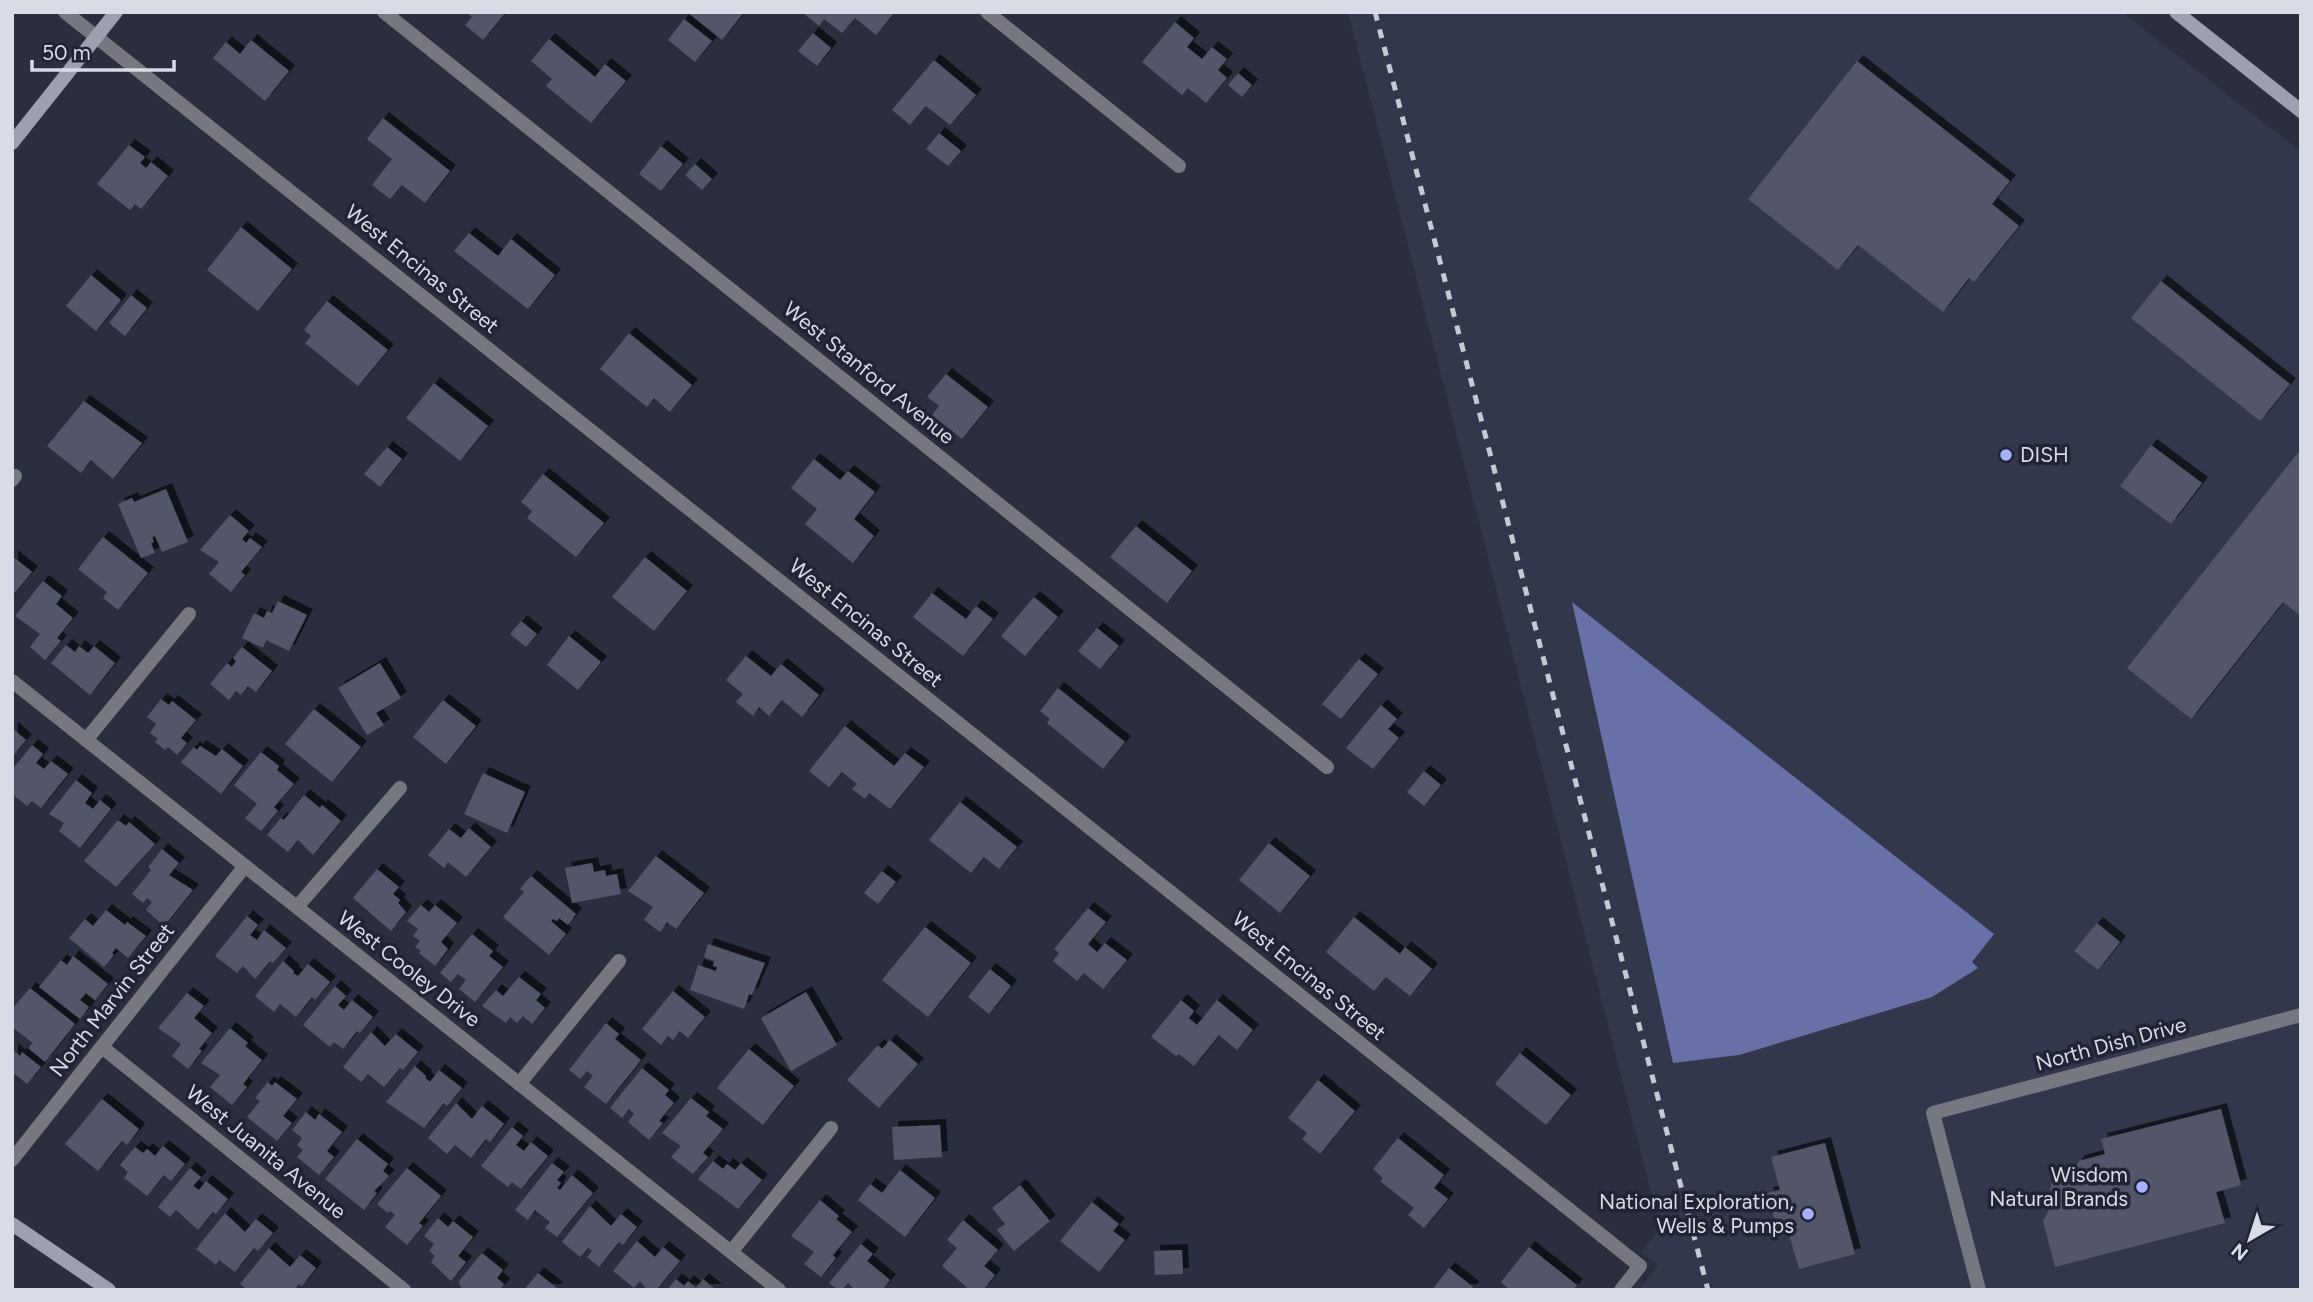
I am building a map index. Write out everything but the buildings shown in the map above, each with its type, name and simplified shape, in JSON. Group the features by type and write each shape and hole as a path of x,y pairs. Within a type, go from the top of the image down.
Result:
{"main road":[{"path":"12,143 116,12"},
{"path":"2176,12 2301,111"},
{"path":"12,1224 109,1290"}],"street":[{"name":"West Encinas Street","path":"65,12 1640,1266 1621,1290"},
{"name":"West Stanford Avenue","path":"384,12 1327,767"},
{"path":"987,12 1178,166"},
{"path":"86,740 189,614"},
{"name":"West Cooley Drive","path":"12,681 779,1290"},
{"path":"297,907 400,788"},
{"name":"North Marvin Street","path":"12,1160 245,866"},
{"path":"519,1084 619,961"},
{"name":"North Dish Drive","path":"1979,1290 1933,1113 2301,1015"},
{"name":"West Juanita Avenue","path":"102,1047 404,1290"},
{"path":"731,1252 831,1128"}],"shaded area":[{"path":"1348,12 2122,12 2301,152 2301,1290 1639,1290 1658,1265 1641,1252 1660,1228"}],"water":[{"path":"1572,602 1994,934 1972,962 1978,968 1932,997 1739,1055 1673,1063"}],"railway":[{"path":"1375,12 1708,1290"}],"place":[{"name":"DISH","path":"2006,455"},
{"name":"Wisdom Natural Brands","path":"2142,1187"},
{"name":"National Exploration, Wells & Pumps","path":"1808,1214"}]}
